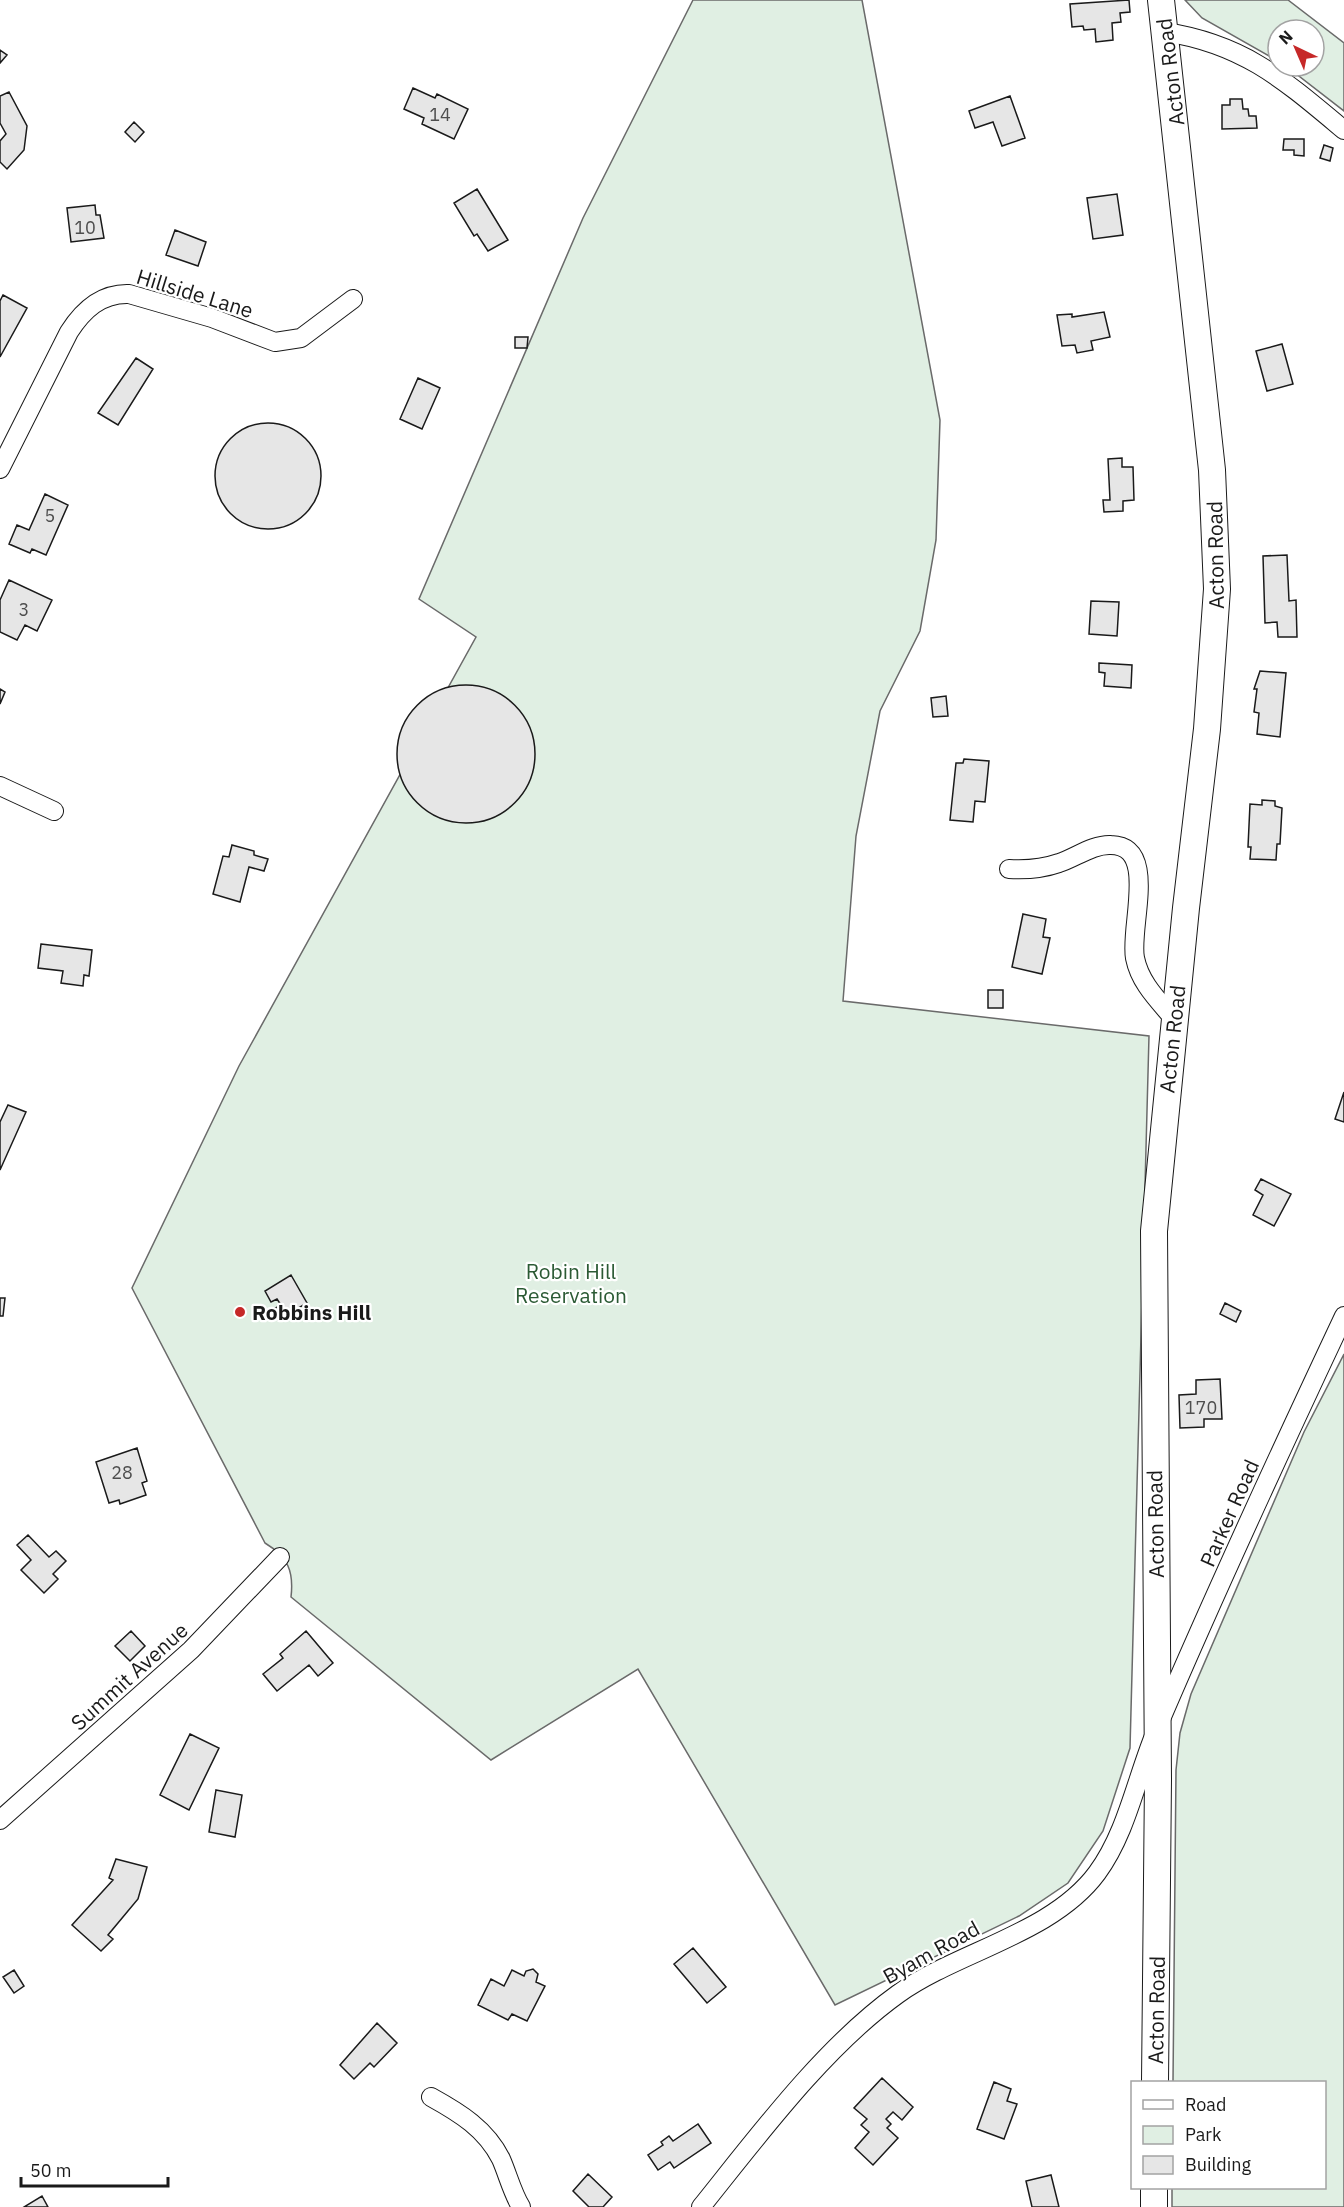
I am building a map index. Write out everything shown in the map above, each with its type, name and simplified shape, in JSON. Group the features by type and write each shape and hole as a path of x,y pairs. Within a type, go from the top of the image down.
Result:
{"main road":[{"name":"Acton Road","path":"1155,2081 1157,1729 1154,1231 1174,1019 1210,695 1217,568 1212,470 1200,338 1161,0"},
{"path":"1154,2189 1154,2207"}],"street":[{"path":"1165,32 1207,40 1245,56 1271,72 1344,130"},
{"name":"Hillside Lane","path":"0,469 69,332 88,308 100,300 114,294 129,294 212,318 275,342 287,342 314,330 353,299"},
{"path":"0,786 54,811"},
{"path":"1009,869 1042,868 1110,844 1123,848 1134,856 1139,870 1134,922 1135,958 1147,988 1174,1019"},
{"name":"Parker Road","path":"1157,1729 1344,1316"},
{"name":"Summit Avenue","path":"0,1820 192,1650 280,1557"},
{"name":"Byam Road","path":"701,2207 834,2050 880,2007 920,1980 1051,1913 1097,1874 1117,1837 1157,1729"},
{"path":"432,2097 472,2123 488,2139 500,2159 521,2207"}],"green space":[{"name":"Robin Hill Reservation","path":"693,0 862,0 940,420 936,540 920,631 880,711 856,836 843,1001 1149,1036 1130,1748 1103,1831 1068,1883 1019,1916 835,2005 638,1669 491,1760 291,1597 292,1588 288,1566 273,1548 265,1543 132,1288 239,1066 476,637 419,599 583,218"},
{"path":"1185,0 1288,0 1311,18 1266,18 1266,54 1202,18"},
{"path":"1326,29 1344,43 1344,111 1301,78 1326,78"},
{"path":"1344,1354 1344,2207 1172,2207 1172,2189 1326,2189 1326,2081 1173,2081 1176,1770 1180,1733 1191,1694 1304,1432"}],"building":[{"path":"1129,0 1130,12 1120,13 1121,22 1112,23 1113,40 1096,42 1095,29 1084,30 1083,26 1072,27 1070,4"},
{"path":"0,50 7,55 0,63"},
{"path":"413,88 435,98 437,94 468,109 454,139 422,124 424,118 404,109"},
{"path":"9,92 27,126 24,150 7,169 0,162 0,141 6,134 0,123 0,96"},
{"path":"1010,96 1025,138 1002,146 993,122 975,128 969,111"},
{"path":"1230,99 1242,99 1243,109 1248,109 1249,116 1256,116 1257,128 1222,129 1222,105 1230,105"},
{"path":"134,122 144,132 135,142 125,132"},
{"path":"1284,139 1304,139 1304,156 1294,155 1294,150 1283,150"},
{"path":"1324,145 1333,148 1330,161 1320,158"},
{"path":"477,189 508,240 488,251 477,234 474,236 454,203"},
{"path":"1117,194 1123,235 1093,239 1087,198"},
{"path":"95,205 96,215 100,215 104,238 71,242 67,208"},
{"path":"175,230 206,242 198,266 166,255"},
{"path":"3,295 27,308 0,357 0,301"},
{"path":"1104,312 1110,337 1091,341 1093,350 1077,353 1075,345 1062,346 1057,315 1072,314 1072,317"},
{"path":"515,337 528,337 527,348 515,348"},
{"path":"1282,344 1293,384 1267,391 1256,351"},
{"path":"136,358 153,369 118,425 98,413"},
{"path":"418,378 440,388 422,429 400,419"},
{"path":"268,423 288,427 305,439 317,456 321,476 317,496 305,513 288,525 268,529 248,525 231,513 219,496 215,476 219,456 231,439 248,427"},
{"path":"1122,458 1122,467 1133,467 1134,500 1123,501 1123,511 1104,512 1103,500 1110,500 1108,459"},
{"path":"45,494 68,505 46,555 32,549 30,553 9,544 17,525 29,530"},
{"path":"1287,555 1289,601 1296,600 1297,637 1278,637 1277,622 1265,623 1263,556"},
{"path":"9,580 52,600 37,631 25,625 17,640 0,632 0,600"},
{"path":"1091,601 1119,602 1117,636 1089,634"},
{"path":"1099,663 1132,665 1131,688 1104,686 1105,673 1099,672"},
{"path":"1260,671 1286,673 1280,737 1257,734 1259,713 1254,712 1257,689 1254,689"},
{"path":"466,685 493,690 505,696 515,705 524,715 530,727 535,754 530,781 524,793 515,803 505,812 493,818 466,823 439,818 427,812 417,803 408,793 402,781 397,754 402,727 408,715 417,705 427,696 439,690"},
{"path":"0,689 5,692 0,704"},
{"path":"946,696 948,716 933,717 931,698"},
{"path":"964,759 989,761 985,802 975,801 973,822 950,820 956,763 963,763"},
{"path":"1262,800 1275,801 1275,806 1282,808 1280,844 1277,844 1276,860 1250,859 1251,847 1248,847 1250,804 1262,805"},
{"path":"232,845 254,851 254,855 268,859 264,871 249,867 240,902 213,894 223,856 229,857"},
{"path":"1023,914 1046,919 1043,937 1050,938 1042,974 1012,967"},
{"path":"41,944 92,950 89,976 84,975 83,986 61,983 63,971 38,968"},
{"path":"988,990 1003,990 1003,1008 988,1008"},
{"path":"1344,1092 1344,1122 1335,1119"},
{"path":"8,1105 26,1112 0,1170 0,1122"},
{"path":"1261,1179 1291,1194 1274,1226 1253,1215 1263,1195 1255,1190"},
{"path":"291,1275 307,1303 278,1320 272,1310 281,1305 277,1299 271,1302 265,1291"},
{"path":"0,1298 5,1298 3,1316 0,1316"},
{"path":"1225,1303 1241,1311 1236,1322 1220,1314"},
{"path":"1220,1379 1222,1419 1204,1419 1204,1427 1180,1428 1179,1395 1196,1394 1196,1380"},
{"path":"137,1448 147,1481 142,1483 146,1495 120,1504 119,1500 109,1503 96,1462"},
{"path":"28,1535 49,1557 56,1551 66,1561 53,1574 58,1579 44,1593 21,1570 31,1560 17,1545"},
{"path":"131,1631 145,1646 130,1661 115,1646"},
{"path":"306,1631 333,1663 318,1676 309,1665 277,1691 263,1674 283,1658 280,1654"},
{"path":"190,1734 219,1748 189,1810 160,1795"},
{"path":"216,1790 242,1795 235,1837 209,1832"},
{"path":"116,1859 147,1867 138,1899 108,1935 113,1939 101,1951 72,1925 113,1880 109,1878"},
{"path":"693,1948 726,1987 707,2003 674,1964"},
{"path":"533,1969 538,1974 536,1982 545,1986 527,2021 512,2014 508,2020 478,2005 491,1979 504,1986 512,1970 524,1976 526,1971"},
{"path":"14,1970 24,1986 14,1993 3,1977"},
{"path":"377,2023 397,2043 374,2067 370,2063 354,2079 340,2065"},
{"path":"882,2078 913,2107 902,2120 893,2112 886,2119 891,2124 887,2128 898,2138 873,2165 855,2148 869,2132 861,2125 867,2119 854,2108"},
{"path":"994,2082 1011,2089 1007,2101 1017,2104 1004,2139 977,2129"},
{"path":"698,2124 711,2143 674,2168 670,2162 658,2170 648,2155 663,2145 661,2142 669,2136 673,2141"},
{"path":"588,2174 612,2197 603,2207 589,2207 573,2191"},
{"path":"1051,2175 1059,2207 1032,2207 1026,2181"},
{"path":"42,2196 48,2207 24,2207"}],"place":[{"name":"Robbins Hill","path":"240,1312"}]}
